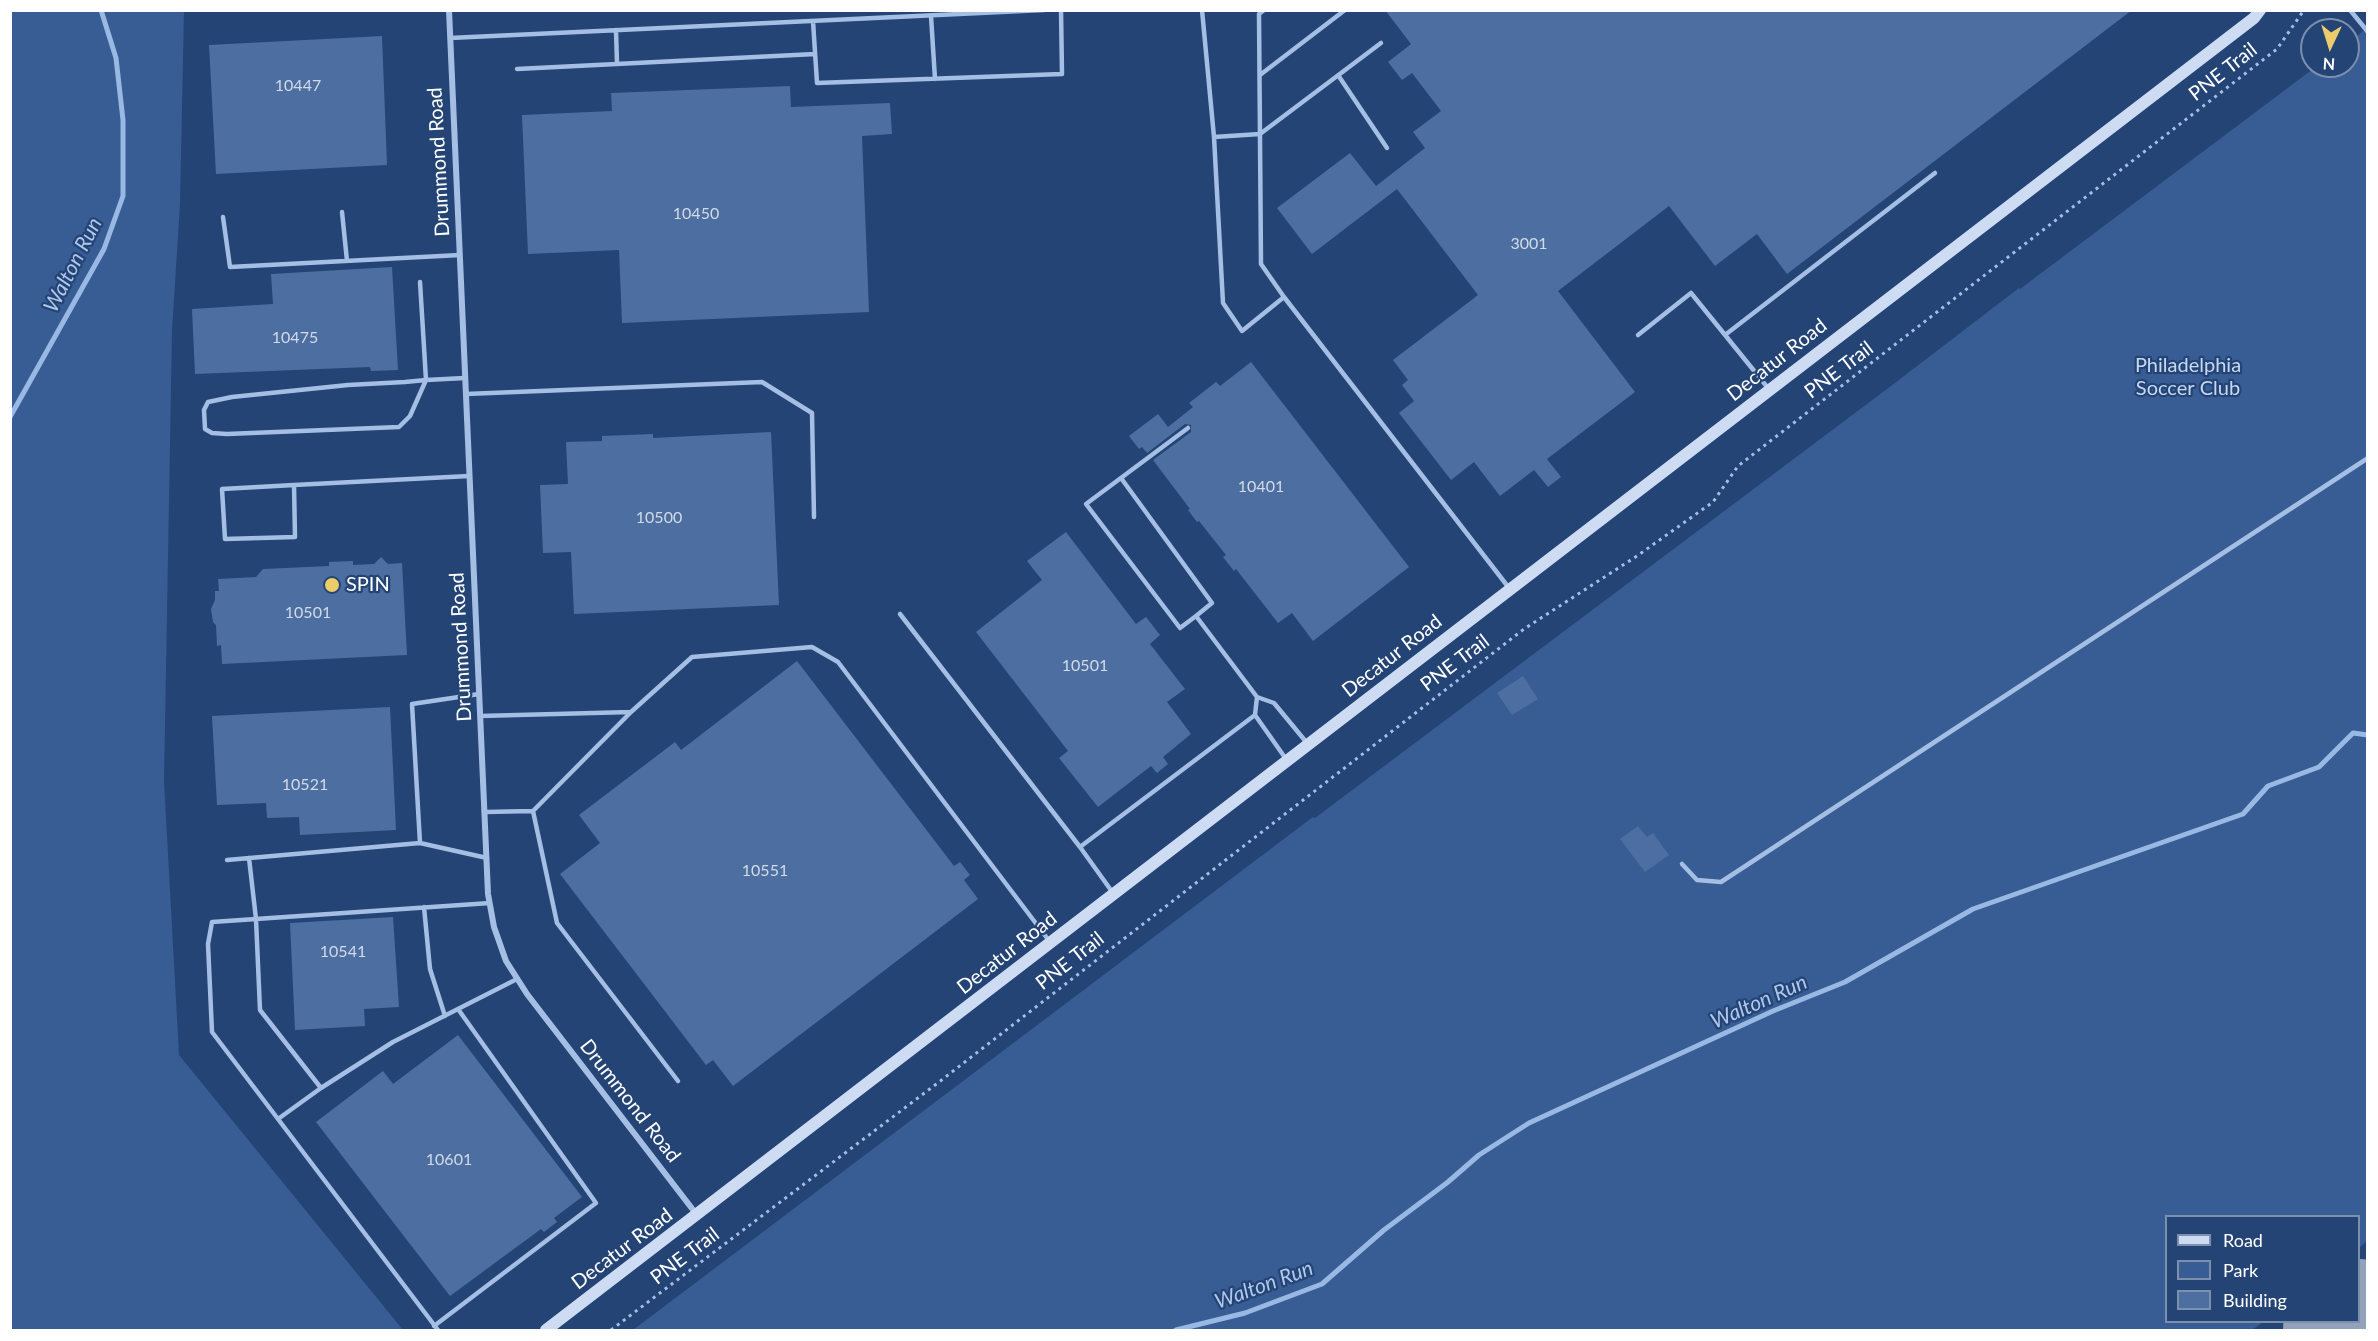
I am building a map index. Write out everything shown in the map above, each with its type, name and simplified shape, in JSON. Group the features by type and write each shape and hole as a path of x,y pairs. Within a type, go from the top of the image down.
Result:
{"street":[{"name":"Drummond Road","path":"449,10 484,812 490,903 494,927 506,961 518,979 698,1216"},
{"name":"Decatur Road","path":"546,1330 698,1216 1309,746 2254,18 2260,10"}],"lane":[{"path":"450,38 1044,10"},
{"path":"813,21 817,83 1062,74 1061,10"},
{"path":"1202,10 1214,137 1223,303 1242,331 1284,297"},
{"path":"1264,10 1259,14 1261,264 1284,297 1511,590"},
{"path":"1260,75 1345,10"},
{"path":"2349,10 2367,32"},
{"path":"931,16 935,79"},
{"path":"616,30 617,64"},
{"path":"1214,137 1260,134 1381,43"},
{"path":"517,69 815,54"},
{"path":"1338,75 1388,148"},
{"path":"1725,335 1935,173"},
{"path":"342,212 347,261"},
{"path":"223,217 230,267 460,255"},
{"path":"420,282 426,380 410,416 399,427 227,434 212,433 205,429 204,410 208,402 232,397 348,385 426,380 465,378"},
{"path":"1638,335 1691,293 1770,390"},
{"path":"466,394 762,382 812,413 814,517"},
{"path":"1121,478 1212,603 1180,628 1086,504 1188,428"},
{"path":"1682,864 1697,880 1721,882 2367,458"},
{"path":"294,485 295,537 225,539 222,489 294,485 470,476"},
{"path":"900,614 1115,895"},
{"path":"1196,616 1257,697 1274,703 1309,746"},
{"path":"484,812 533,811 631,712 692,657 812,647 838,662 1051,944"},
{"path":"420,843 412,704 479,694"},
{"path":"1257,697 1255,715 1288,762"},
{"path":"480,716 631,712"},
{"path":"1080,847 1255,715"},
{"path":"533,811 557,923 678,1081"},
{"path":"227,860 420,843 487,858"},
{"path":"249,858 256,919 260,1010 321,1088"},
{"path":"458,1009 596,1203 436,1328 212,1032 208,944 212,922 490,903"},
{"path":"424,907 430,969 445,1016"},
{"path":"278,1119 321,1088 393,1042 518,979"}],"path":[{"name":"PNE Trail","path":"611,1330 939,1082 1524,629 1637,556 1713,502 1738,466 2277,49 2304,10"}],"green space":[{"path":"10,11 184,11 180,204 172,330 164,781 179,1055 403,1330 11,1330"},
{"name":"Philadelphia Soccer Club","path":"2367,28 2367,1241 2360,1247 2360,1215 2165,1215 2165,1323 2262,1323 2252,1330 633,1330 1313,817 1315,818 2301,78 2360,78 2360,34"}],"building":[{"path":"1385,10 2132,10 1787,274 1757,234 1715,266 1669,206 1558,291 1635,392 1547,459 1561,477 1548,487 1534,470 1500,496 1474,462 1451,480 1399,413 1414,401 1402,385 1408,380 1393,360 1478,295 1397,189 1312,254 1277,208 1350,153 1376,186 1425,148 1413,132 1441,111 1412,73 1402,80 1388,62 1411,44"},
{"path":"382,36 387,165 216,174 209,45"},
{"path":"790,86 791,107 890,103 892,134 862,136 869,312 622,323 619,250 528,254 522,115 612,111 611,93"},
{"path":"392,267 398,370 371,371 370,367 195,374 192,309 273,304 271,274"},
{"path":"1251,362 1409,567 1313,641 1292,613 1278,623 1236,569 1234,571 1223,557 1226,555 1199,521 1197,522 1188,510 1190,509 1153,460 1191,432 1191,425 1185,424 1147,453 1142,447 1139,449 1129,436 1158,414 1168,427 1193,407 1189,403 1216,382 1220,386"},
{"path":"771,432 779,605 574,614 571,552 543,553 540,485 568,484 566,442 602,441 602,436 653,434 653,438"},
{"path":"1066,532 1136,624 1146,617 1160,635 1150,644 1185,689 1167,702 1191,734 1163,757 1168,764 1157,773 1151,766 1098,807 1059,758 1068,751 976,632 1042,580 1027,561"},
{"path":"381,557 388,564 402,563 407,655 222,664 221,645 217,646 216,625 213,622 211,609 215,600 215,591 219,591 218,579 256,577 263,569 329,566 329,562 353,561 353,565 374,564"},
{"path":"797,661 954,866 960,862 970,875 964,880 978,899 733,1086 713,1060 706,1065 560,874 600,843 579,815 675,742 681,750"},
{"path":"1523,676 1538,699 1512,715 1497,693"},
{"path":"390,707 396,830 300,835 299,817 267,818 266,803 217,805 212,716"},
{"path":"1638,826 1647,837 1653,833 1669,855 1645,872 1620,839"},
{"path":"393,917 399,1007 364,1009 365,1026 295,1030 290,923"},
{"path":"458,1035 582,1197 554,1218 557,1222 544,1232 541,1229 450,1296 316,1122 383,1071 393,1084"}],"waterway":[{"name":"Walton Run","path":"10,417 104,249 123,196 123,120 116,58 101,10"},
{"name":"Walton Run","path":"1176,1330 1245,1313 1322,1284 1384,1230 1448,1182 1479,1155 1529,1123 1773,1011 1845,982 1973,909 2243,814 2268,786 2319,767 2353,733 2368,735"}],"runway":[{"path":"2346,1330 2356,1323"}],"place":[{"name":"SPIN","path":"332,585"}]}
